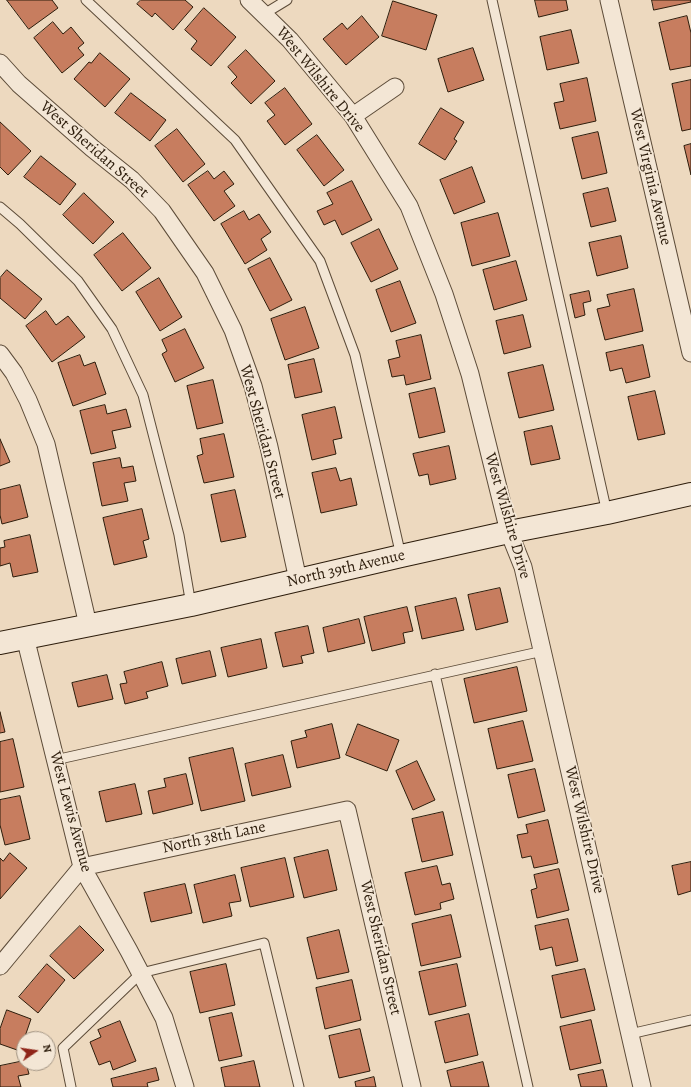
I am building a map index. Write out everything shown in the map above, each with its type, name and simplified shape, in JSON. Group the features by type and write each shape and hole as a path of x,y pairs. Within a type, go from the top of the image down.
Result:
{"street":[{"name":"West Wilshire Drive","path":"249,0 290,40 353,116 408,206 444,294 470,374 509,532 523,567 642,1087"},
{"name":"West Virginia Avenue","path":"609,0 691,353"},
{"name":"West Sheridan Street","path":"0,63 24,89 92,148 132,180 162,211 205,273 232,330 253,386 269,447 298,580"},
{"path":"353,116 395,87"},
{"path":"0,354 14,372 28,400 46,444 88,625"},
{"name":"North 39th Avenue","path":"0,643 191,605 509,532 607,513 691,494"},
{"name":"West Lewis Avenue","path":"25,637 82,867 141,973 164,1018 185,1087"},
{"name":"West Sheridan Street","path":"347,810 412,1087"},
{"name":"North 38th Lane","path":"82,867 347,810"},
{"path":"0,966 82,867"}],"lane":[{"path":"86,0 235,140 320,261 355,355 401,556"},
{"path":"264,14 287,0"},
{"path":"492,0 607,513"},
{"path":"0,207 20,224 78,281 112,329 143,396 179,535 191,605"},
{"path":"55,760 543,651"},
{"path":"435,674 528,1087"},
{"path":"71,1087 63,1048 141,973 264,943 299,1087"},
{"path":"630,1034 691,1020"}],"building":[{"path":"7,0 52,0 58,8 29,29"},
{"path":"141,0 185,0 193,7 173,30 155,13 152,17 137,4"},
{"path":"535,0 566,0 568,10 539,17"},
{"path":"652,0 691,0 691,2 654,10"},
{"path":"393,1 437,15 426,50 382,36"},
{"path":"204,8 236,37 211,66 191,49 197,41 185,30"},
{"path":"362,16 379,37 346,65 323,39 342,23 347,29"},
{"path":"687,16 691,33 691,66 670,70 659,23"},
{"path":"53,22 63,34 71,27 84,43 78,48 84,55 62,73 34,38"},
{"path":"571,30 579,63 547,70 540,37"},
{"path":"473,48 484,80 448,92 438,59"},
{"path":"246,50 275,81 251,104 231,83 237,77 228,67"},
{"path":"100,53 130,79 105,107 74,79 89,62 91,63"},
{"path":"587,78 596,121 560,129 554,103 564,101 560,84"},
{"path":"691,80 691,129 682,131 672,84"},
{"path":"285,88 312,124 285,145 267,121 275,115 265,103"},
{"path":"131,93 166,120 150,141 115,113"},
{"path":"441,108 464,122 454,139 457,141 445,160 419,144"},
{"path":"0,122 31,151 8,175 0,167"},
{"path":"177,129 205,164 183,182 155,146"},
{"path":"598,132 607,173 582,179 572,138"},
{"path":"317,135 344,170 324,186 297,150"},
{"path":"691,144 691,175 684,146"},
{"path":"41,156 76,184 60,205 24,177"},
{"path":"472,167 485,202 454,214 440,180"},
{"path":"208,171 214,179 224,171 234,184 224,191 235,206 214,221 188,185"},
{"path":"352,181 372,220 342,235 335,220 324,225 317,211 333,204 327,193"},
{"path":"608,188 616,221 591,227 583,194"},
{"path":"84,193 114,222 93,244 63,215"},
{"path":"244,211 249,220 259,214 271,232 261,239 267,250 245,264 221,224"},
{"path":"498,213 510,256 472,266 461,223"},
{"path":"379,229 398,269 371,282 351,243"},
{"path":"123,233 151,268 122,291 94,255"},
{"path":"621,236 628,268 597,276 589,243"},
{"path":"270,258 292,300 270,311 248,269"},
{"path":"516,261 527,300 494,310 483,270"},
{"path":"7,270 42,299 25,319 0,298 0,278"},
{"path":"159,278 182,317 160,331 136,292"},
{"path":"400,281 416,323 391,332 376,290"},
{"path":"634,289 643,331 605,340 597,309 610,306 607,295"},
{"path":"589,291 591,301 583,303 585,315 575,318 570,295"},
{"path":"305,307 319,348 285,360 271,319"},
{"path":"46,311 56,325 68,316 85,337 52,362 26,326"},
{"path":"523,315 531,347 504,354 496,321"},
{"path":"185,329 204,368 175,382 162,354 167,351 162,340"},
{"path":"421,335 431,379 406,385 404,375 392,377 388,360 400,357 396,341"},
{"path":"643,345 650,377 626,383 622,368 610,371 606,353"},
{"path":"80,355 84,366 95,362 106,394 73,406 58,363"},
{"path":"314,359 322,392 295,398 288,365"},
{"path":"543,365 554,410 519,418 508,373"},
{"path":"213,380 223,423 197,429 187,386"},
{"path":"435,388 445,432 419,438 409,394"},
{"path":"655,391 665,434 638,440 628,397"},
{"path":"105,405 107,414 126,409 131,427 112,431 116,448 91,454 80,411"},
{"path":"335,407 342,438 333,440 336,454 312,460 302,415"},
{"path":"552,426 560,459 531,465 524,432"},
{"path":"224,434 234,477 204,483 197,456 203,454 200,439"},
{"path":"0,439 10,462 0,466"},
{"path":"449,446 456,479 430,485 428,474 419,476 413,454"},
{"path":"120,458 122,468 133,466 136,481 124,483 128,501 102,506 93,463"},
{"path":"336,468 340,481 351,478 357,505 321,513 312,473"},
{"path":"20,485 28,517 2,524 0,515 0,490"},
{"path":"235,490 246,537 221,542 211,495"},
{"path":"142,509 149,539 143,541 147,557 114,565 103,518"},
{"path":"30,535 38,572 13,577 10,563 0,566 0,548 5,547 4,541"},
{"path":"500,588 508,622 476,630 468,595"},
{"path":"456,598 464,630 422,639 415,607"},
{"path":"407,607 413,631 403,633 405,643 372,651 364,617"},
{"path":"359,619 365,643 328,652 323,628"},
{"path":"308,626 314,653 301,656 303,663 283,667 275,633"},
{"path":"261,639 267,668 228,677 221,648"},
{"path":"210,651 216,676 182,684 176,659"},
{"path":"162,662 168,686 146,692 148,698 125,704 120,684 127,683 124,672"},
{"path":"517,667 527,711 474,723 464,679"},
{"path":"107,675 113,699 78,707 72,683"},
{"path":"0,712 5,732 0,733"},
{"path":"523,721 533,761 497,769 488,729"},
{"path":"332,724 340,758 297,768 291,741 307,737 305,731"},
{"path":"358,724 399,740 387,771 346,755"},
{"path":"13,739 24,787 0,792 0,742"},
{"path":"233,748 245,801 201,811 189,758"},
{"path":"283,755 291,787 252,796 245,764"},
{"path":"417,761 435,800 413,810 396,771"},
{"path":"535,769 545,811 518,818 508,775"},
{"path":"186,774 193,804 153,814 148,791 166,787 164,779"},
{"path":"135,784 142,814 106,822 99,792"},
{"path":"20,796 30,839 5,845 0,825 0,800"},
{"path":"443,812 453,855 422,862 412,819"},
{"path":"548,820 558,863 534,868 531,856 522,858 517,835 528,833 526,825"},
{"path":"328,850 337,890 304,898 294,858"},
{"path":"10,853 27,868 0,899 0,858 3,861"},
{"path":"285,858 294,897 250,907 241,868"},
{"path":"691,862 691,891 678,895 672,866"},
{"path":"437,866 442,885 450,883 454,899 440,903 441,909 415,915 405,873"},
{"path":"559,869 569,910 537,918 531,890 537,888 534,875"},
{"path":"235,875 241,901 229,903 232,916 203,923 194,885"},
{"path":"185,884 192,913 151,922 144,893"},
{"path":"451,915 461,957 421,966 412,924"},
{"path":"568,919 578,961 556,966 552,947 540,950 535,926"},
{"path":"80,926 104,950 74,979 50,956"},
{"path":"339,930 349,972 317,979 307,938"},
{"path":"47,964 65,980 38,1013 19,997"},
{"path":"226,964 235,1005 200,1013 190,972"},
{"path":"457,964 466,1006 429,1015 419,972"},
{"path":"585,969 595,1010 561,1018 552,976"},
{"path":"352,980 361,1020 325,1029 316,988"},
{"path":"7,1010 31,1019 27,1031 16,1031 16,1050 0,1044 0,1029"},
{"path":"232,1013 242,1056 219,1061 209,1018"},
{"path":"469,1014 478,1055 445,1063 435,1022"},
{"path":"591,1020 601,1063 570,1070 560,1027"},
{"path":"120,1021 136,1061 113,1070 110,1061 99,1065 90,1042 101,1037 98,1030"},
{"path":"360,1029 370,1071 339,1078 329,1036"},
{"path":"254,1061 260,1087 225,1087 221,1068"},
{"path":"483,1062 489,1087 451,1087 447,1071"},
{"path":"16,1063 16,1071 28,1071 29,1074 18,1076 21,1087 0,1087 0,1066"},
{"path":"156,1068 159,1080 147,1083 148,1087 113,1087 111,1079"},
{"path":"603,1070 607,1087 581,1087 578,1075"},
{"path":"374,1077 376,1087 356,1087 355,1082"}]}
